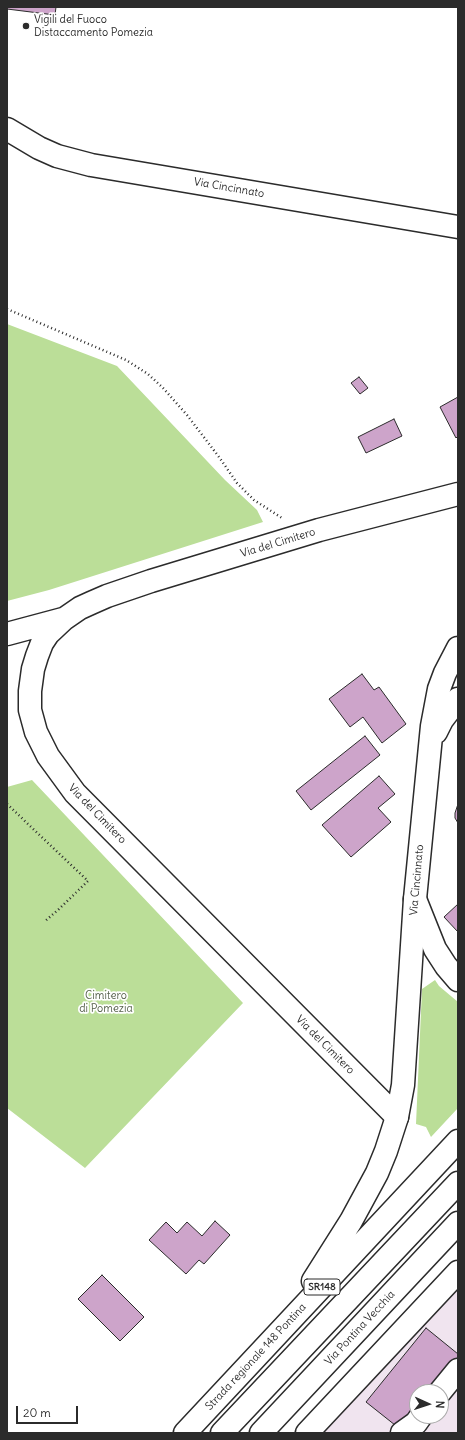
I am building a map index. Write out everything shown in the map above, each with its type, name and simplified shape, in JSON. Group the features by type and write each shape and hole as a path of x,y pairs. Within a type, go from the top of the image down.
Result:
{"main road":[{"name":"Via Cincinnato","path":"7,129 24,140 45,150 68,159 91,165 458,227"},
{"name":"Via del Cimitero","path":"397,1117 75,793 56,769 36,732 30,710 30,697 33,669 40,648 48,634 64,619 80,608 107,596 151,581 319,530 458,494"},
{"path":"7,634 64,619"},
{"name":"Via Cincinnato","path":"280,1332 351,1221 382,1160 397,1117 403,1085 415,899 432,726 439,689 445,673 458,648"},
{"path":"428,760 433,740 442,720 458,699"},
{"path":"415,899 435,948 446,966 458,980"},
{"name":"Strada regionale 148 Pontina","path":"185,1433 458,1141"},
{"name":"SR148","path":"222,1433 458,1182"},
{"name":"Via Pontina Vecchia","path":"261,1433 458,1224"},
{"path":"307,1433 458,1272"},
{"path":"447,1384 458,1370"},
{"path":"402,1433 415,1424"}],"path":[{"path":"7,308 126,360 148,374 163,388 187,415 220,457 237,482 254,500 285,520"},
{"path":"7,804 88,881 44,922"}],"shaded area":[{"path":"458,1266 458,1433 298,1433"}],"green space":[{"path":"7,324 117,366 225,480 257,510 263,522 49,590 7,601"},
{"name":"Cimitero di Pomezia","path":"32,780 243,1003 85,1168 7,1108 7,787"},
{"path":"435,980 439,986 458,1002 458,1108 431,1137 426,1127 416,1124 422,989"}],"building":[{"path":"7,7 56,7 55,15 7,9"},
{"path":"359,377 368,388 360,394 351,383"},
{"path":"458,397 458,436 456,438 440,407"},
{"path":"394,419 402,436 366,453 358,437"},
{"path":"362,674 374,690 379,687 406,724 382,743 363,717 350,727 329,699"},
{"path":"365,736 380,755 311,810 296,791"},
{"path":"379,776 395,794 378,808 391,822 351,857 322,825"},
{"path":"458,804 458,823 455,818 455,813"},
{"path":"458,904 458,932 444,917"},
{"path":"215,1221 230,1235 204,1264 199,1260 186,1274 149,1240 166,1222 177,1233 187,1222 202,1236"},
{"path":"102,1275 144,1317 120,1341 78,1299"},
{"path":"426,1328 458,1354 458,1357 436,1384 409,1384 409,1418 400,1429 366,1402"}],"place":[{"name":"Vigili del Fuoco Distaccamento Pomezia","path":"26,26"}]}
